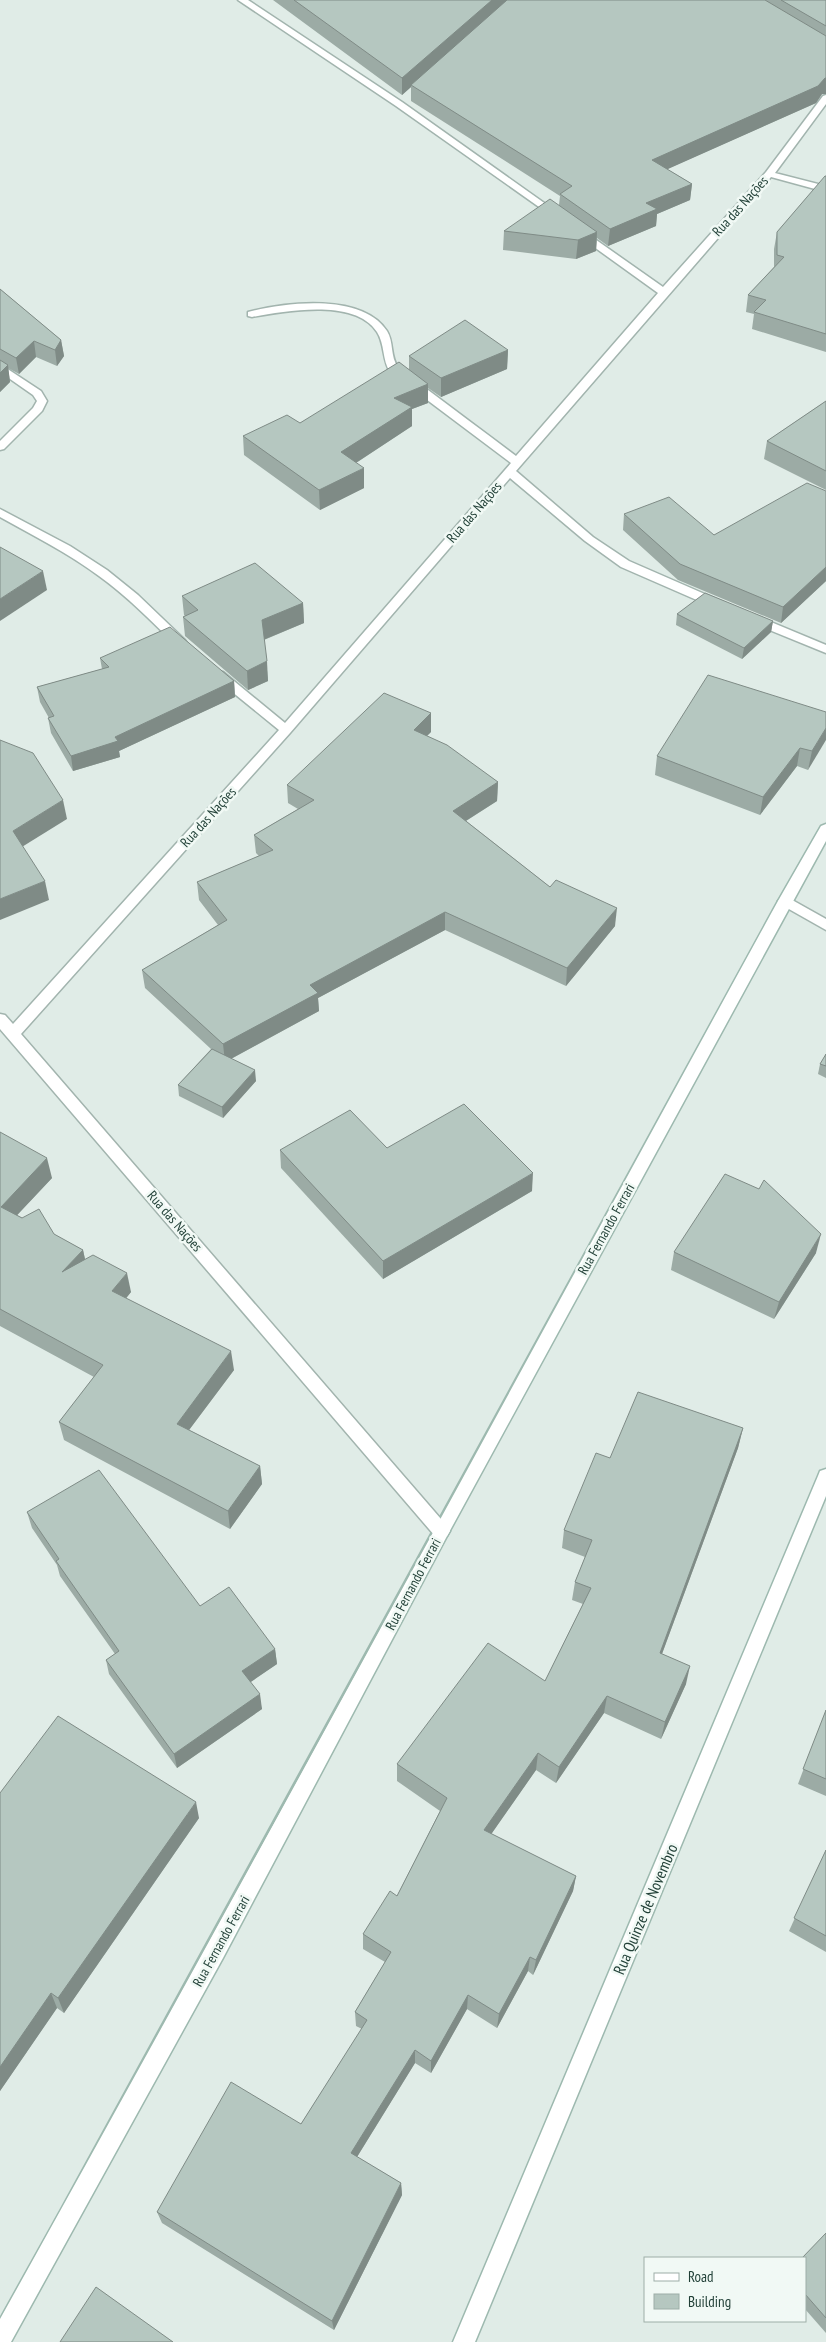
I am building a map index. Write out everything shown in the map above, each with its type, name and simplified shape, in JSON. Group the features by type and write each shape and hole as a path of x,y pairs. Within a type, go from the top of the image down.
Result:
{"street":[{"path":"242,0 403,101 664,292"},
{"name":"Rua das Nações","path":"441,1531 12,1033 286,730 664,292 769,174 826,98"},
{"path":"769,174 826,189"},
{"path":"252,314 300,306 341,309 369,318 375,322 383,333 389,363 394,370 513,467 589,539 625,564 729,609"},
{"path":"0,367 37,393 42,401 38,409 0,447"},
{"path":"0,512 71,552 103,573 136,599 192,653"},
{"path":"746,616 826,648"},
{"path":"213,670 286,730"},
{"name":"Rua Fernando Ferrari","path":"0,2340 216,1951 441,1531 785,901 826,830"},
{"path":"785,901 826,925"},
{"path":"0,1019 12,1033"},
{"name":"Rua Quinze de Novembro","path":"464,2342 826,1476"}],"building":[{"path":"294,0 492,0 402,78"},
{"path":"507,0 765,0 826,36 826,78 818,86 652,160 692,184 646,203 657,209 610,229 560,194 572,186 411,85"},
{"path":"781,0 826,0 826,26"},
{"path":"825,176 826,334 754,312 766,300 748,295 784,257 777,255 777,232"},
{"path":"550,199 597,232 578,240 504,231"},
{"path":"0,289 61,340 55,350 34,341 16,358 0,349"},
{"path":"465,320 508,350 441,378 409,356"},
{"path":"0,360 8,365 0,373"},
{"path":"399,362 428,384 394,398 412,407 341,452 364,468 319,490 243,436 287,415 300,423"},
{"path":"826,401 826,471 767,441"},
{"path":"807,483 826,491 826,567 783,607 680,564 624,514 669,497 714,535"},
{"path":"0,547 43,571 0,599"},
{"path":"255,563 303,603 262,620 267,661 247,671 183,617 198,610 182,596"},
{"path":"705,593 773,621 744,648 677,614"},
{"path":"170,627 234,681 115,737 118,741 71,756 48,718 54,716 37,687 109,667 100,658"},
{"path":"708,675 826,712 826,728 812,751 800,748 763,797 657,756"},
{"path":"384,693 431,713 414,730 447,745 498,782 453,811 550,887 556,880 617,908 567,968 445,912 310,985 318,993 223,1044 142,970 227,920 197,882 273,850 254,835 314,800 287,785"},
{"path":"0,740 33,753 63,800 13,831 45,881 0,899"},
{"path":"212,1049 255,1070 222,1107 178,1085"},
{"path":"826,1054 826,1066 820,1064"},
{"path":"464,1104 533,1173 383,1261 280,1150 350,1110 387,1148"},
{"path":"0,1132 47,1158 1,1207 22,1218 39,1209 54,1234 83,1250 62,1272 93,1255 127,1273 112,1291 231,1351 177,1424 260,1466 228,1511 59,1422 103,1365 0,1309"},
{"path":"725,1174 759,1189 764,1180 821,1234 779,1302 674,1252"},
{"path":"638,1392 743,1428 660,1653 690,1666 665,1722 607,1696 559,1767 538,1753 484,1830 576,1876 536,1960 530,1957 499,2014 468,1995 431,2061 415,2050 351,2153 401,2183 332,2321 157,2212 231,2082 301,2124 367,2020 355,2012 391,1952 363,1934 390,1891 397,1896 447,1798 397,1764 488,1643 545,1681 591,1588 575,1582 592,1540 564,1530 596,1453 610,1458"},
{"path":"99,1470 200,1606 229,1587 275,1649 242,1671 260,1694 174,1754 106,1660 119,1651 56,1561 59,1559 27,1512"},
{"path":"826,1710 826,1779 803,1769"},
{"path":"58,1716 196,1802 58,1998 51,1993 0,2067 0,1793"},
{"path":"826,1850 826,1936 794,1918"},
{"path":"826,2233 826,2318 806,2295 806,2257 803,2257"},
{"path":"96,2287 173,2342 60,2342"}]}
